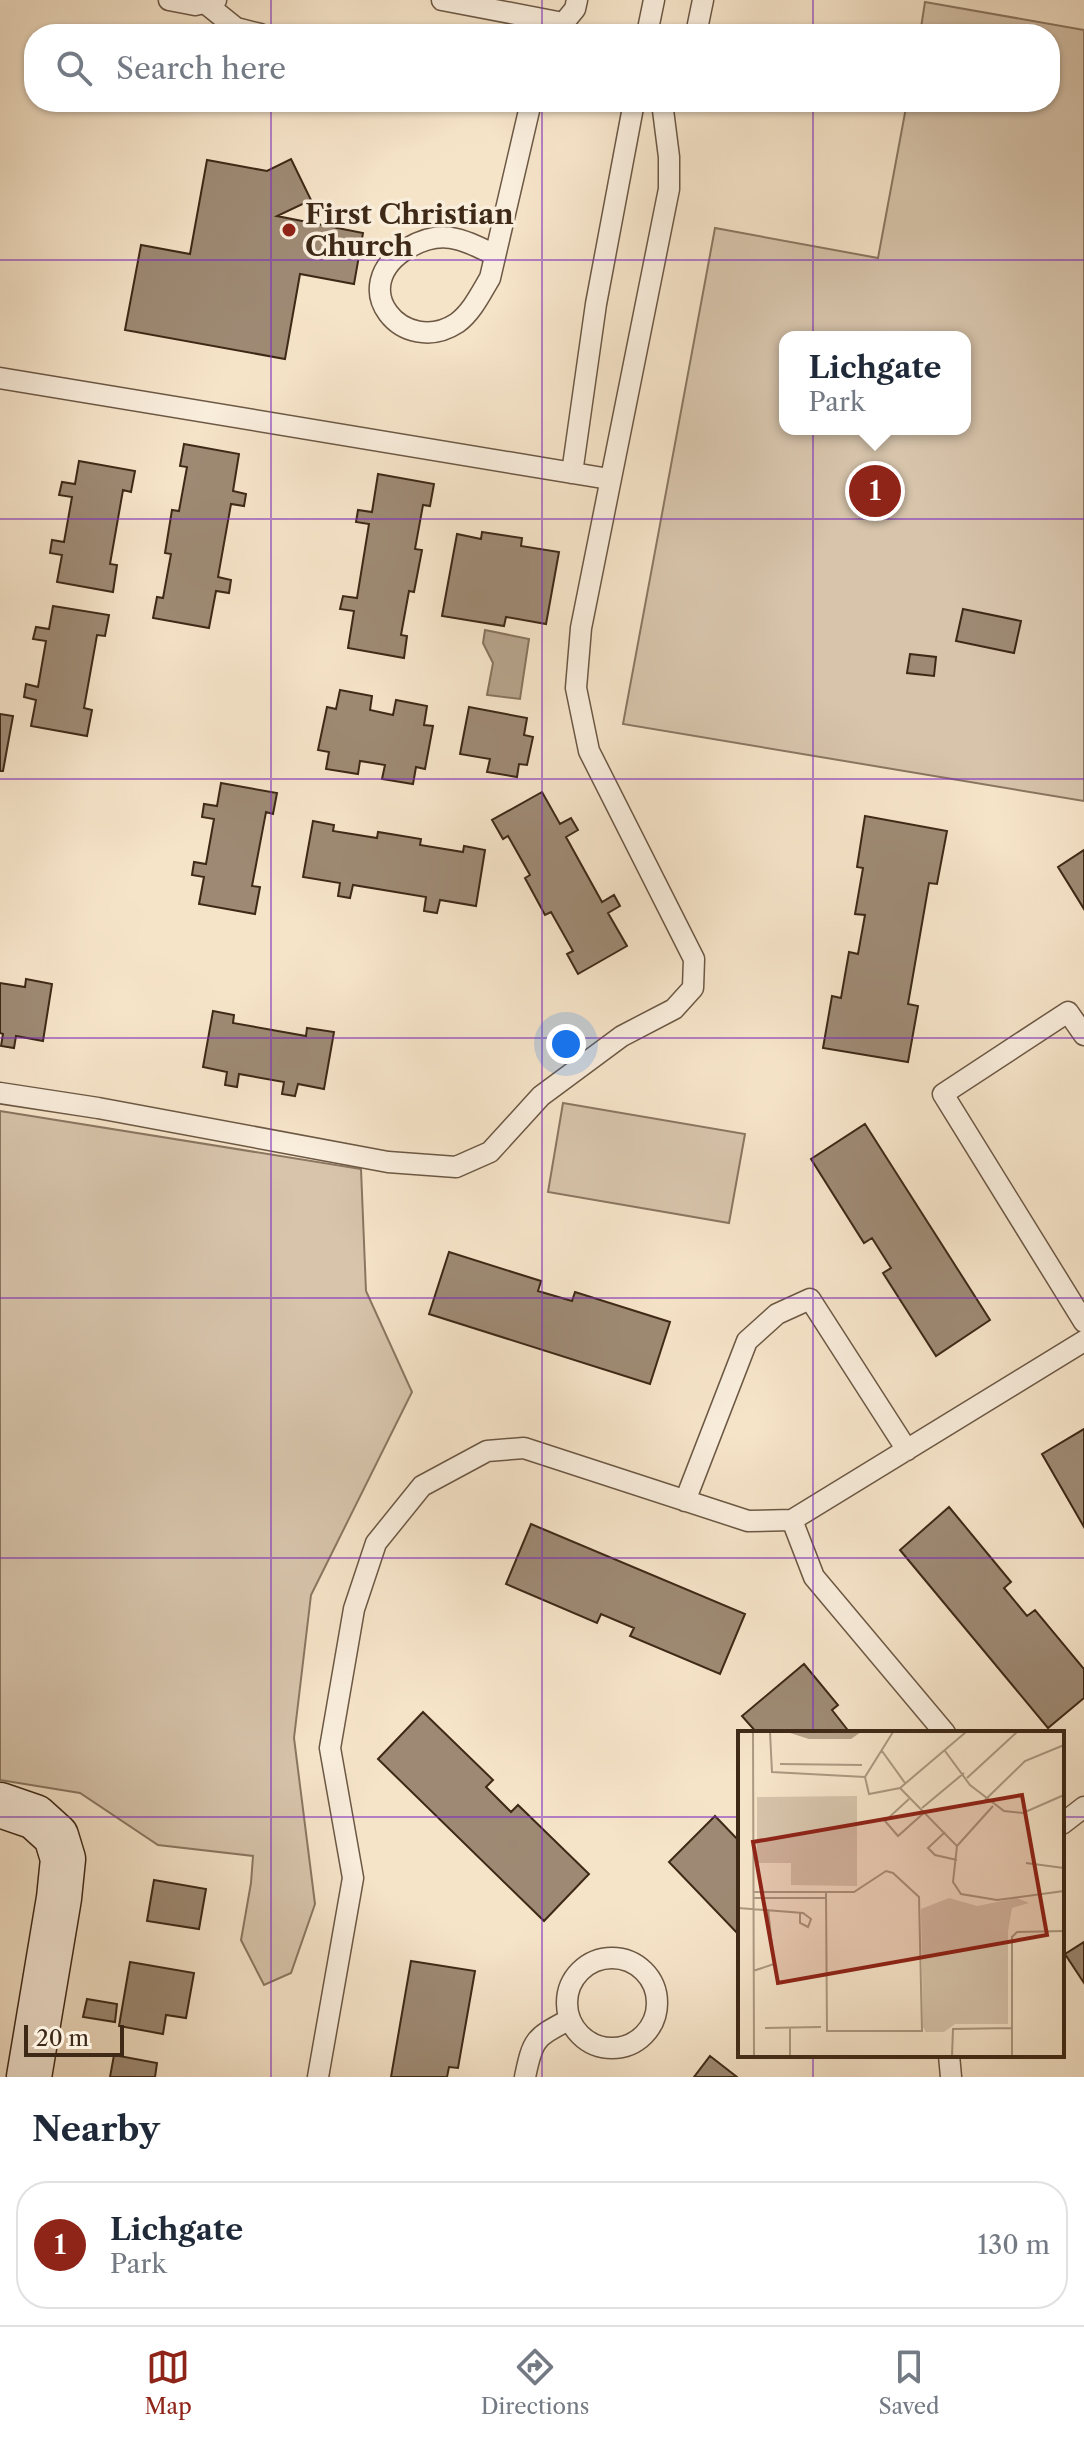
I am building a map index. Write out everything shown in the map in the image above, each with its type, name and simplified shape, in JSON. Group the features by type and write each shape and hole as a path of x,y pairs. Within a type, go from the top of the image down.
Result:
{"street":[{"path":"0,1805 35,1817 56,1836 63,1859 29,2077"}],"lane":[{"path":"169,0 195,5 211,1 232,24"},
{"path":"442,0 539,24"},
{"path":"563,24 575,9 577,0"},
{"path":"649,24 654,0"},
{"path":"698,24 703,0"},
{"path":"495,255 462,239 440,235 416,244 388,263 379,281 380,298 398,325 431,332 458,322 476,303 490,278 529,112"},
{"path":"572,473 596,304 632,112"},
{"path":"0,1093 388,1162 456,1167 490,1152 541,1096 622,1036 674,1009 693,988 694,959 589,751 576,688 581,628 669,189 663,112"},
{"path":"0,378 609,479"},
{"path":"1084,1035 1068,1012 943,1094 1084,1322"},
{"path":"685,1501 747,1341 777,1314 810,1299 907,1450"},
{"path":"318,2077 353,1878 330,1748 354,1609 376,1543 422,1486 487,1451 524,1448 748,1521 792,1520 1084,1341"},
{"path":"792,1520 814,1577 943,1731"},
{"path":"1064,1822 1084,1807"},
{"path":"606,1957 623,1958 641,1967 651,1978 657,1993 654,2020 646,2033 633,2043 619,2048 591,2043 579,2033 570,2019 567,2004 570,1985 579,1972 592,1962 606,1957"},
{"path":"525,2077 531,2047 542,2034 570,2019"},
{"path":"949,2057 951,2077"}],"shaded area":[{"path":"925,2 1050,24 922,24"},
{"path":"1060,26 1084,30 1084,801 623,724 715,228 878,258 905,112 1060,112"},
{"path":"485,630 529,639 520,699 487,695 493,663 483,643"},
{"path":"563,1103 745,1134 729,1223 548,1192"},
{"path":"0,1111 361,1169 366,1291 412,1392 311,1595 294,1738 315,1904 291,1973 264,1985 241,1940 253,1856 158,1845 80,1793 0,1780"}],"building":[{"path":"291,159 311,200 277,216 363,233 354,284 300,274 285,359 125,330 141,245 190,254 207,160 267,171"},
{"path":"184,444 239,454 233,491 246,494 244,506 231,504 218,577 231,580 229,593 216,591 209,628 153,618 157,597 163,598 171,554 165,553 172,510 179,511 187,467 180,466"},
{"path":"79,461 135,471 131,492 123,490 110,564 117,565 113,592 57,582 62,555 50,553 52,540 64,542 72,497 59,495 62,482 75,484"},
{"path":"378,474 434,484 430,506 423,505 415,549 422,550 414,592 409,591 401,635 407,636 404,658 348,648 354,611 340,609 343,596 357,598 369,524 356,522 358,510 372,512"},
{"path":"482,532 522,538 521,546 559,552 546,624 506,617 504,626 442,616 457,534 481,539"},
{"path":"53,606 109,615 105,636 97,635 84,708 92,710 87,736 31,726 36,700 24,697 26,684 38,687 46,641 33,639 36,627 49,629"},
{"path":"963,609 1021,621 1014,653 956,641"},
{"path":"910,654 936,657 934,676 907,673"},
{"path":"340,690 372,696 370,710 393,715 396,700 427,706 424,725 433,726 425,769 416,767 413,784 382,779 385,765 360,761 358,774 326,769 329,752 318,750 327,707 336,709"},
{"path":"469,707 527,718 524,735 533,737 527,765 519,764 517,777 487,772 490,759 460,754"},
{"path":"0,714 13,716 3,771 0,771"},
{"path":"221,783 277,793 273,814 266,812 252,886 260,887 255,914 199,904 204,877 192,875 194,862 206,864 214,819 202,817 204,804 217,806"},
{"path":"542,792 560,824 571,818 578,830 566,837 602,902 614,895 620,906 608,913 627,946 578,974 567,954 573,951 551,912 545,915 525,878 530,875 508,836 503,839 492,820"},
{"path":"865,816 947,831 937,884 929,883 908,1004 918,1006 908,1062 823,1048 832,996 841,998 849,952 858,954 865,915 855,914 863,868 857,867"},
{"path":"313,821 334,825 333,831 377,838 378,832 421,839 420,845 463,852 464,846 485,850 476,906 440,900 437,913 424,911 426,897 353,885 350,898 338,896 340,883 303,877"},
{"path":"1084,850 1084,909 1058,867"},
{"path":"26,979 52,984 43,1041 16,1036 14,1048 1,1046 0,983 25,987"},
{"path":"213,1011 234,1015 233,1023 306,1036 307,1028 334,1032 324,1089 298,1084 295,1096 282,1094 284,1082 239,1074 237,1087 225,1085 227,1072 203,1067"},
{"path":"865,1124 990,1320 936,1356 883,1273 891,1268 872,1238 864,1243 811,1159"},
{"path":"449,1252 541,1281 538,1291 572,1301 575,1292 670,1322 650,1384 429,1314"},
{"path":"1084,1429 1084,1527 1042,1454"},
{"path":"949,1507 1011,1582 1004,1588 1027,1616 1035,1610 1084,1669 1084,1698 1048,1728 900,1550"},
{"path":"531,1524 745,1614 720,1674 630,1636 634,1628 601,1614 597,1623 506,1584"},
{"path":"804,1664 838,1705 832,1710 848,1731 755,1731 742,1716"},
{"path":"423,1712 493,1780 486,1787 511,1812 518,1805 589,1874 544,1921 378,1759"},
{"path":"715,1816 738,1840 738,1934 669,1862"},
{"path":"154,1880 206,1889 199,1929 147,1921"},
{"path":"1084,1942 1084,1983 1065,1954"},
{"path":"411,1961 475,1971 458,2068 449,2067 447,2077 391,2077"},
{"path":"130,1962 194,1973 186,2018 166,2015 163,2034 119,2026"},
{"path":"87,1999 117,2004 115,2022 83,2017"},
{"path":"114,2055 157,2063 155,2077 110,2077"},
{"path":"710,2056 737,2077 694,2077"}],"place":[{"name":"First Christian Church","path":"289,230"},
{"name":"Lichgate","path":"875,491"}]}
